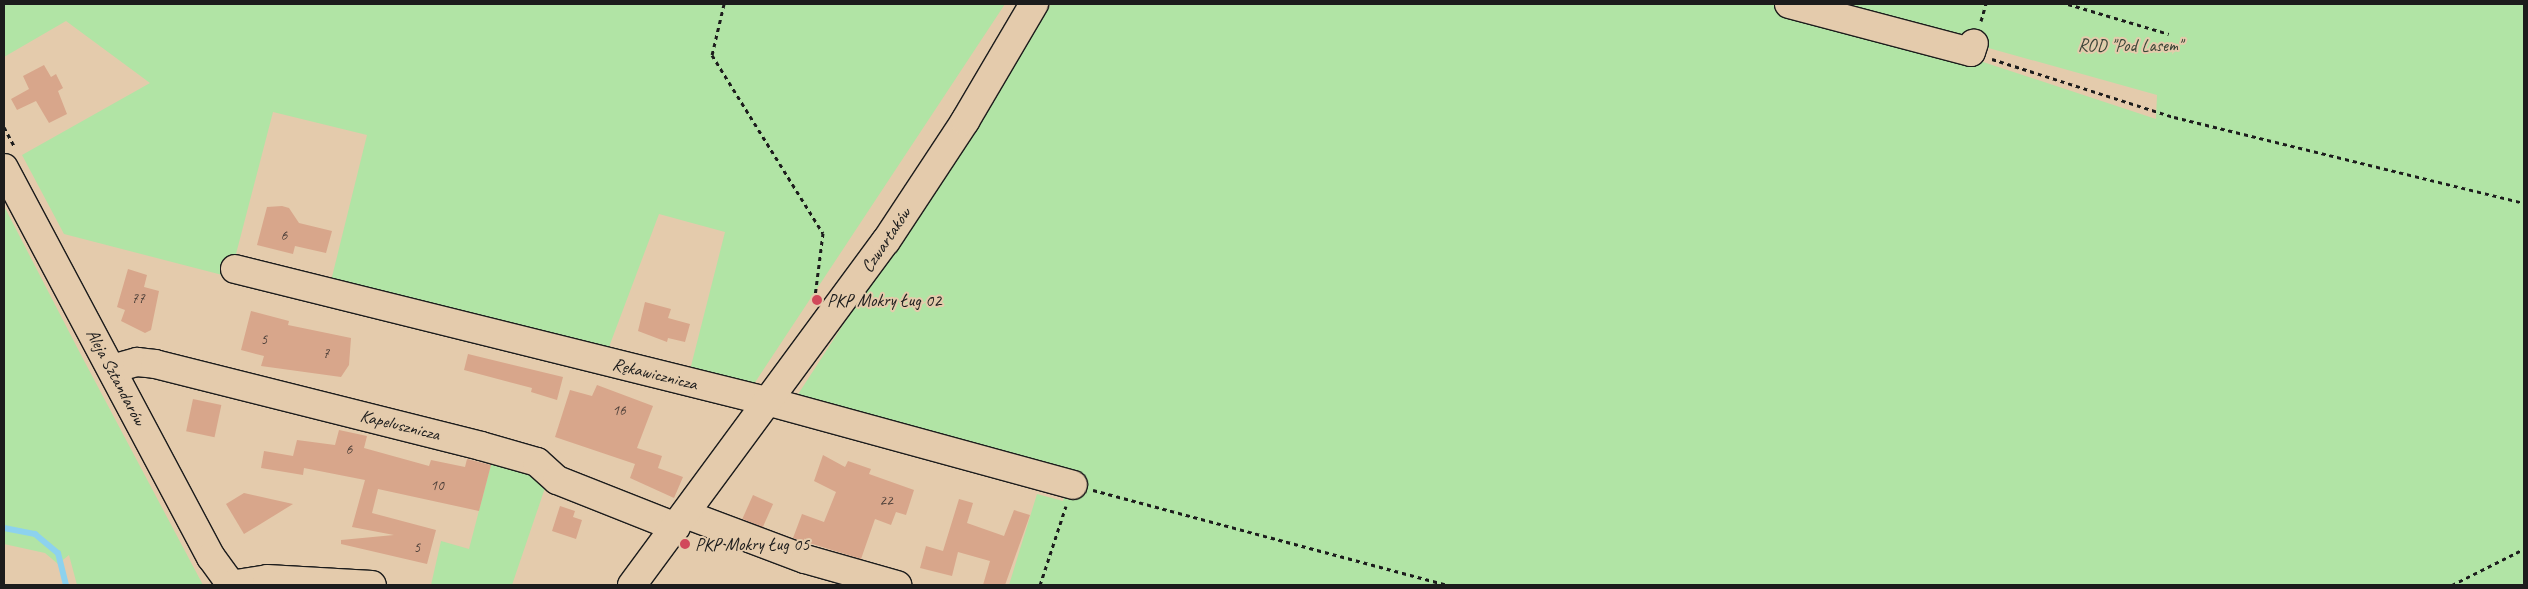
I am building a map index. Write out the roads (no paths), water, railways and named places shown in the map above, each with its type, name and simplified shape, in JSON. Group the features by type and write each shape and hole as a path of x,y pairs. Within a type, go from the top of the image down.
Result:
{"street":[{"name":"Czwartaków","path":"632,585 770,402 886,241 965,121 1034,4"},
{"path":"1789,4 1973,48"},
{"name":"Aleja Sztandarów","path":"4,168 211,557 230,585"},
{"name":"Rękawicznicza","path":"236,269 770,402 1073,485"},
{"name":"Kapelusznicza","path":"112,370 137,362 155,364 480,446 537,462 557,480 681,521 897,585"},
{"path":"230,585 268,579 372,585"}],"waterway":[{"path":"4,528 35,534 58,553 66,585"}],"place":[{"name":"PKP Mokry Ług 02","path":"817,300"},
{"name":"PKP Mokry Ług 05","path":"685,544"}],"park label":[{"name":"ROD \"Pod Lasem\"","path":"2130,45"}]}
